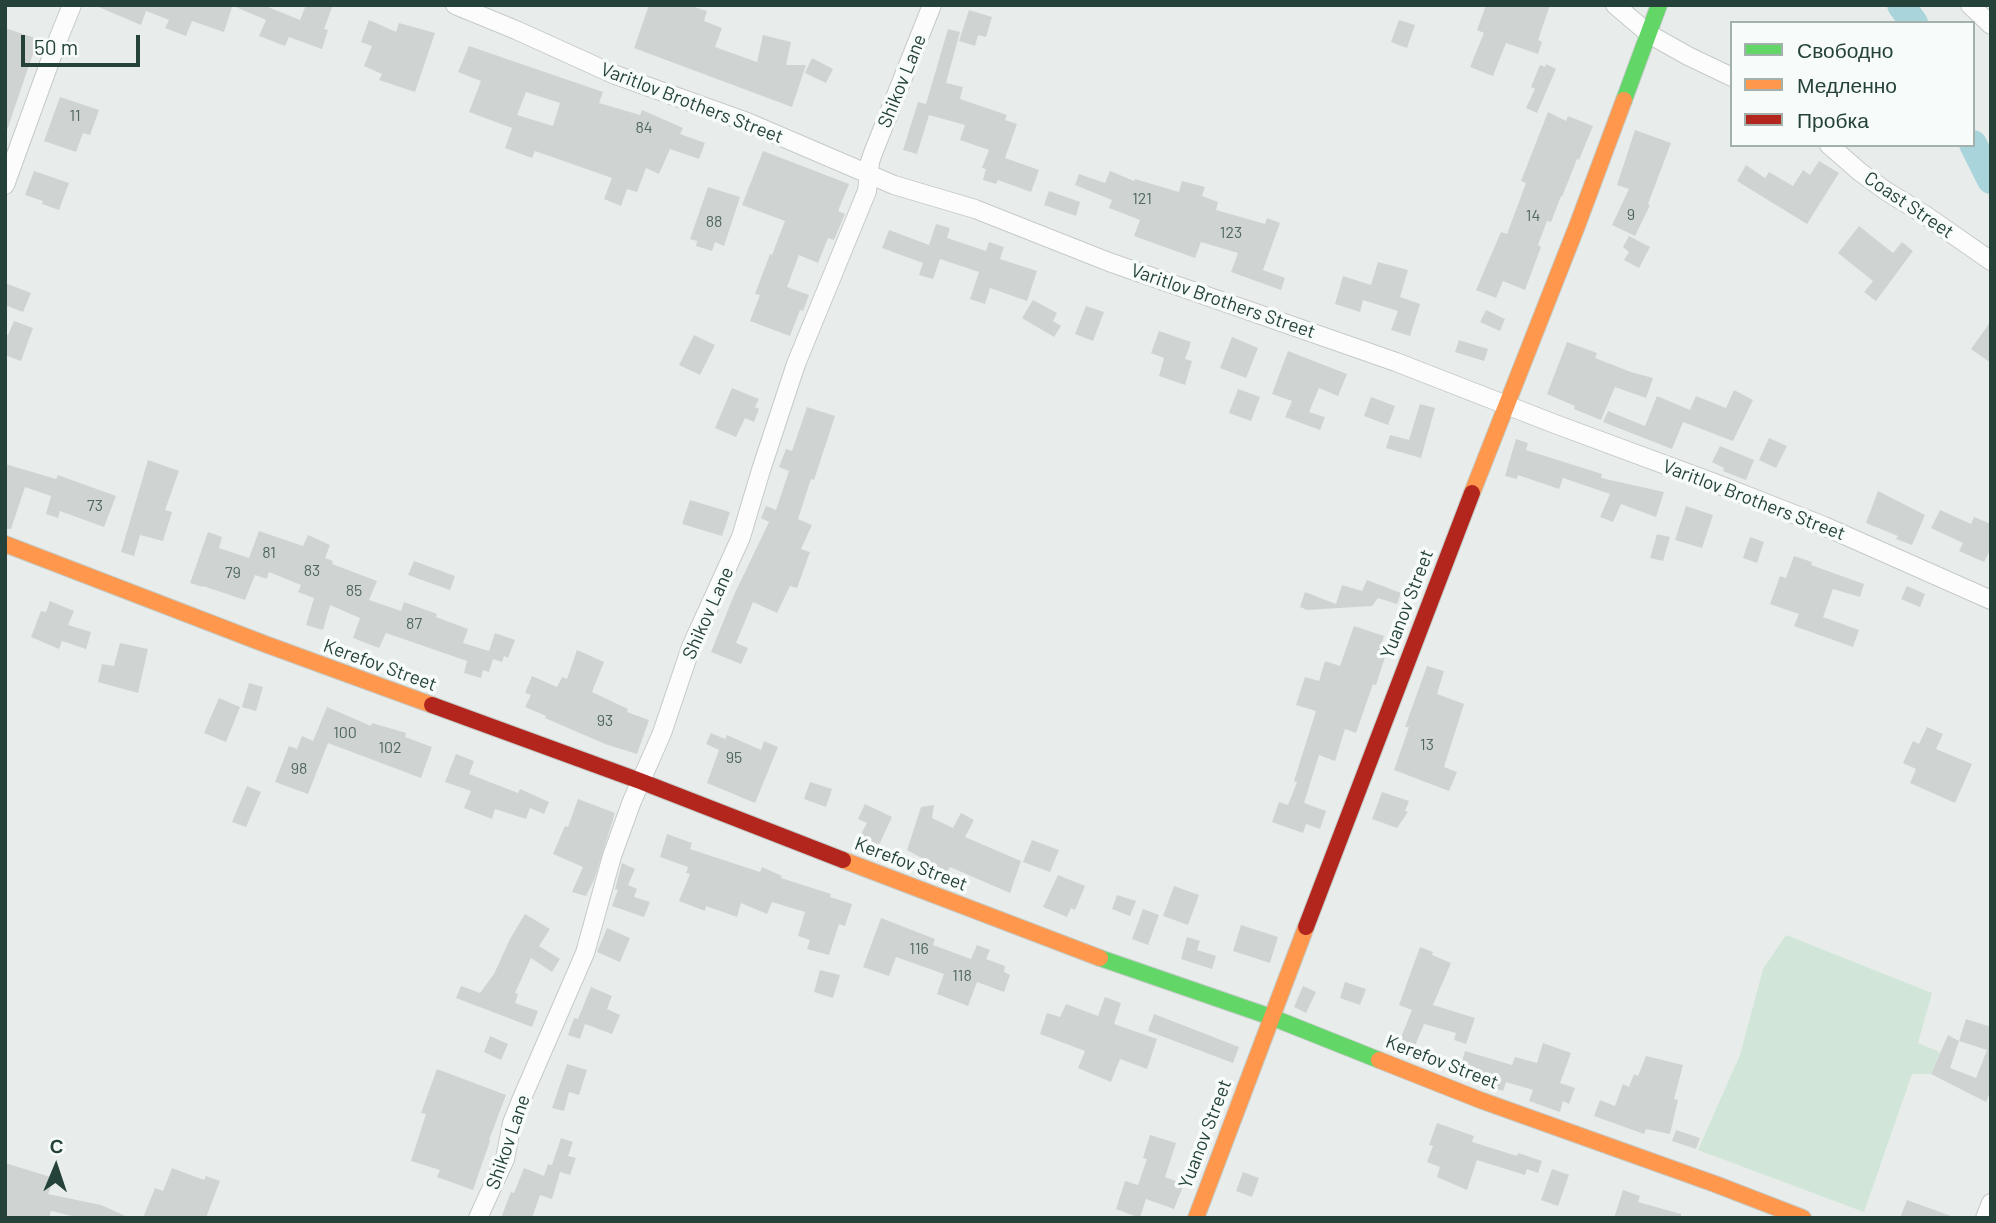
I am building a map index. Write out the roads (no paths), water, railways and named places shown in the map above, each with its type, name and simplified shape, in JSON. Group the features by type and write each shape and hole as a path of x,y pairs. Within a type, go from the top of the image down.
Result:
{"street":[{"path":"5,185 72,5"},
{"name":"Varitlov Brothers Street","path":"455,5 613,74 747,122 912,191 975,209 1110,262 1396,362 1824,526 1991,600"},
{"name":"Shikov Lane","path":"478,1218 509,1149 512,1123 522,1098 584,953 612,856 640,781 662,733 691,647 741,537 796,364 867,191 873,153 932,5"},
{"path":"1615,5 1649,34 1730,76"},
{"name":"Yuanov Street","path":"1196,1218 1659,5"},
{"path":"1969,5 1991,25"},
{"name":"Coast Street","path":"1831,147 1886,191 1991,261"},
{"name":"Kerefov Street","path":"5,544 290,654 640,781 1043,937 1272,1017 1467,1096 1803,1218"},
{"path":"1985,1218 1991,1203"}],"waterway":[{"path":"1901,5 1913,21"},
{"path":"1974,147 1991,180"}]}
